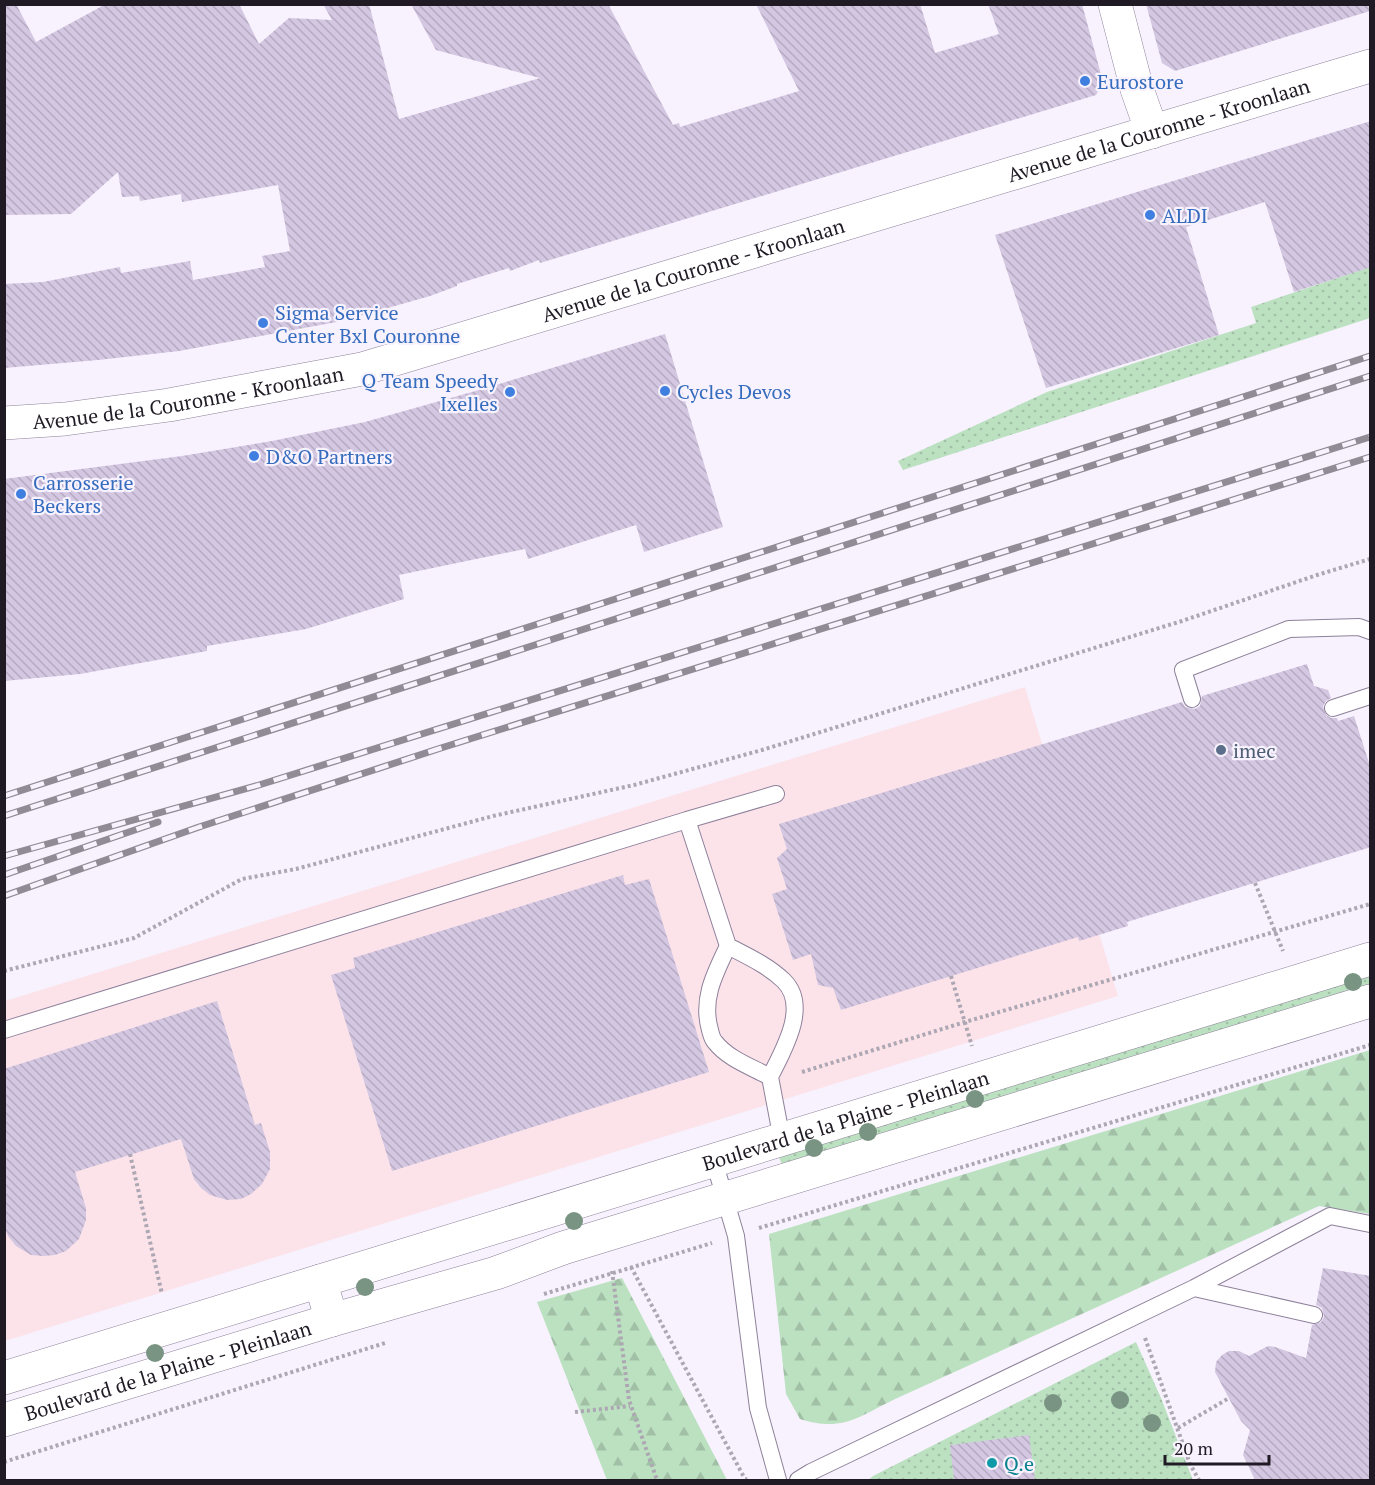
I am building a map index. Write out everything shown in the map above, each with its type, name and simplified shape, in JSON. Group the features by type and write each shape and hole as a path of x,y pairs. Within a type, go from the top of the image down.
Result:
{"main road":[{"path":"1115,4 1137,88 1152,132"},
{"name":"Avenue de la Couronne - Kroonlaan","path":"4,423 65,419 169,405 362,369 1371,66"},
{"name":"Boulevard de la Plaine - Pleinlaan","path":"4,1378 1371,959"},
{"name":"Boulevard de la Plaine - Pleinlaan","path":"4,1420 496,1272 563,1248 1371,1001"},
{"name":"Boulevard de la Plaine - Pleinlaan","path":"320,1281 332,1320"}],"lane":[{"path":"1192,699 1183,670 1246,645 1289,629 1359,627 1371,631"},
{"path":"1333,708 1371,696"},
{"path":"4,1029 776,794"},
{"path":"687,820 728,946 706,1002 708,1024 713,1041 725,1052 770,1079"},
{"path":"728,946 757,961 785,982 792,996 795,1016 791,1032 770,1079 783,1140"},
{"path":"714,1161 735,1236 758,1408 778,1480"},
{"path":"798,1480 1194,1288 1330,1216 1371,1224"},
{"path":"1194,1288 1314,1315"}],"path":[{"path":"4,971 134,938 242,879 296,869 494,816 634,786 762,750 1160,628 1371,559"},
{"path":"1255,883 1284,954"},
{"path":"770,1079 1371,904"},
{"path":"951,976 974,1050"},
{"path":"535,1297 1371,1045"},
{"path":"130,1154 164,1301"},
{"path":"631,1267 745,1479 751,1480"},
{"path":"613,1273 630,1406 657,1480"},
{"path":"1143,1332 1190,1464 1198,1480"},
{"path":"4,1462 396,1340"},
{"path":"1178,1428 1229,1398"},
{"path":"575,1412 630,1406"}],"shaded area":[{"path":"1025,687 1118,996 5,1341 5,1001"}],"green space":[{"path":"1370,267 1370,318 903,470 898,461 1047,392 1256,323 1251,307"},
{"path":"1370,973 1370,987 783,1167 778,1155"},
{"path":"1370,1050 1370,1214 1319,1206 859,1417 827,1424 800,1419 786,1394 769,1234"},
{"path":"622,1278 727,1480 607,1480 537,1302"},
{"path":"1136,1342 1193,1480 868,1480 873,1476"}],"building":[{"path":"4,4 16,4 36,42 106,4 239,4 259,44 289,18 332,20 323,4 369,4 399,119 540,78 436,50 411,4 608,4 673,125 679,123 680,127 799,91 756,4 920,4 935,53 999,34 988,4 1082,4 1103,82 1096,95 540,263 539,260 510,271 509,268 457,284 457,286 430,296 342,321 179,351 4,368 4,284 43,282 120,267 121,273 190,261 193,280 265,267 262,256 290,251 278,185 182,202 181,194 140,201 139,196 122,197 118,172 71,214 4,215"},
{"path":"1146,4 1369,4 1370,11 1175,71 1162,63"},
{"path":"1371,121 1371,267 1294,292 1265,202 1186,227 1219,335 1046,388 995,235"},
{"path":"665,334 723,527 644,552 636,525 528,559 525,549 399,575 404,599 306,629 207,646 207,651 80,674 4,681 4,479 182,456 365,422"},
{"path":"1307,664 1314,686 1328,690 1331,698 1323,706 1326,715 1337,718 1338,721 1354,716 1371,769 1371,847 1127,922 1128,926 1079,941 1078,937 841,1010 833,988 818,985 811,954 793,960 772,894 787,889 777,858 787,849 779,824 1182,702 1185,707 1195,709 1200,706 1202,696"},
{"path":"623,875 625,885 649,879 709,1072 392,1171 331,975 355,968 353,958"},
{"path":"217,1001 255,1125 261,1123 270,1152 270,1169 262,1184 241,1199 227,1200 210,1195 194,1179 181,1139 75,1172 86,1208 86,1220 79,1239 66,1251 55,1255 31,1255 16,1246 8,1236 4,1225 4,1069"},
{"path":"1323,1268 1371,1276 1371,1480 1255,1480 1243,1455 1250,1430 1241,1421 1215,1372 1216,1362 1229,1351 1239,1351 1249,1356 1268,1346 1306,1358 1312,1325 1321,1322 1324,1317 1322,1308 1316,1305"},
{"name":"Q.e","path":"1029,1435 1035,1480 954,1480 950,1445"}],"railway":[{"path":"4,796 1370,356"},
{"path":"4,816 1370,376"},
{"path":"4,856 259,785 1370,437"},
{"path":"4,896 199,827 441,748 1370,457"},
{"path":"4,875 158,822"}],"place":[{"name":"Eurostore","path":"1085,81"},
{"name":"ALDI","path":"1150,215"},
{"name":"Sigma Service Center Bxl Couronne","path":"263,323"},
{"name":"Cycles Devos","path":"665,391"},
{"name":"Q Team Speedy Ixelles","path":"510,392"},
{"name":"D&O Partners","path":"254,456"},
{"name":"Carrosserie Beckers","path":"21,494"},
{"name":"imec","path":"1221,750"},
{"name":"Q.e","path":"992,1463"}]}
